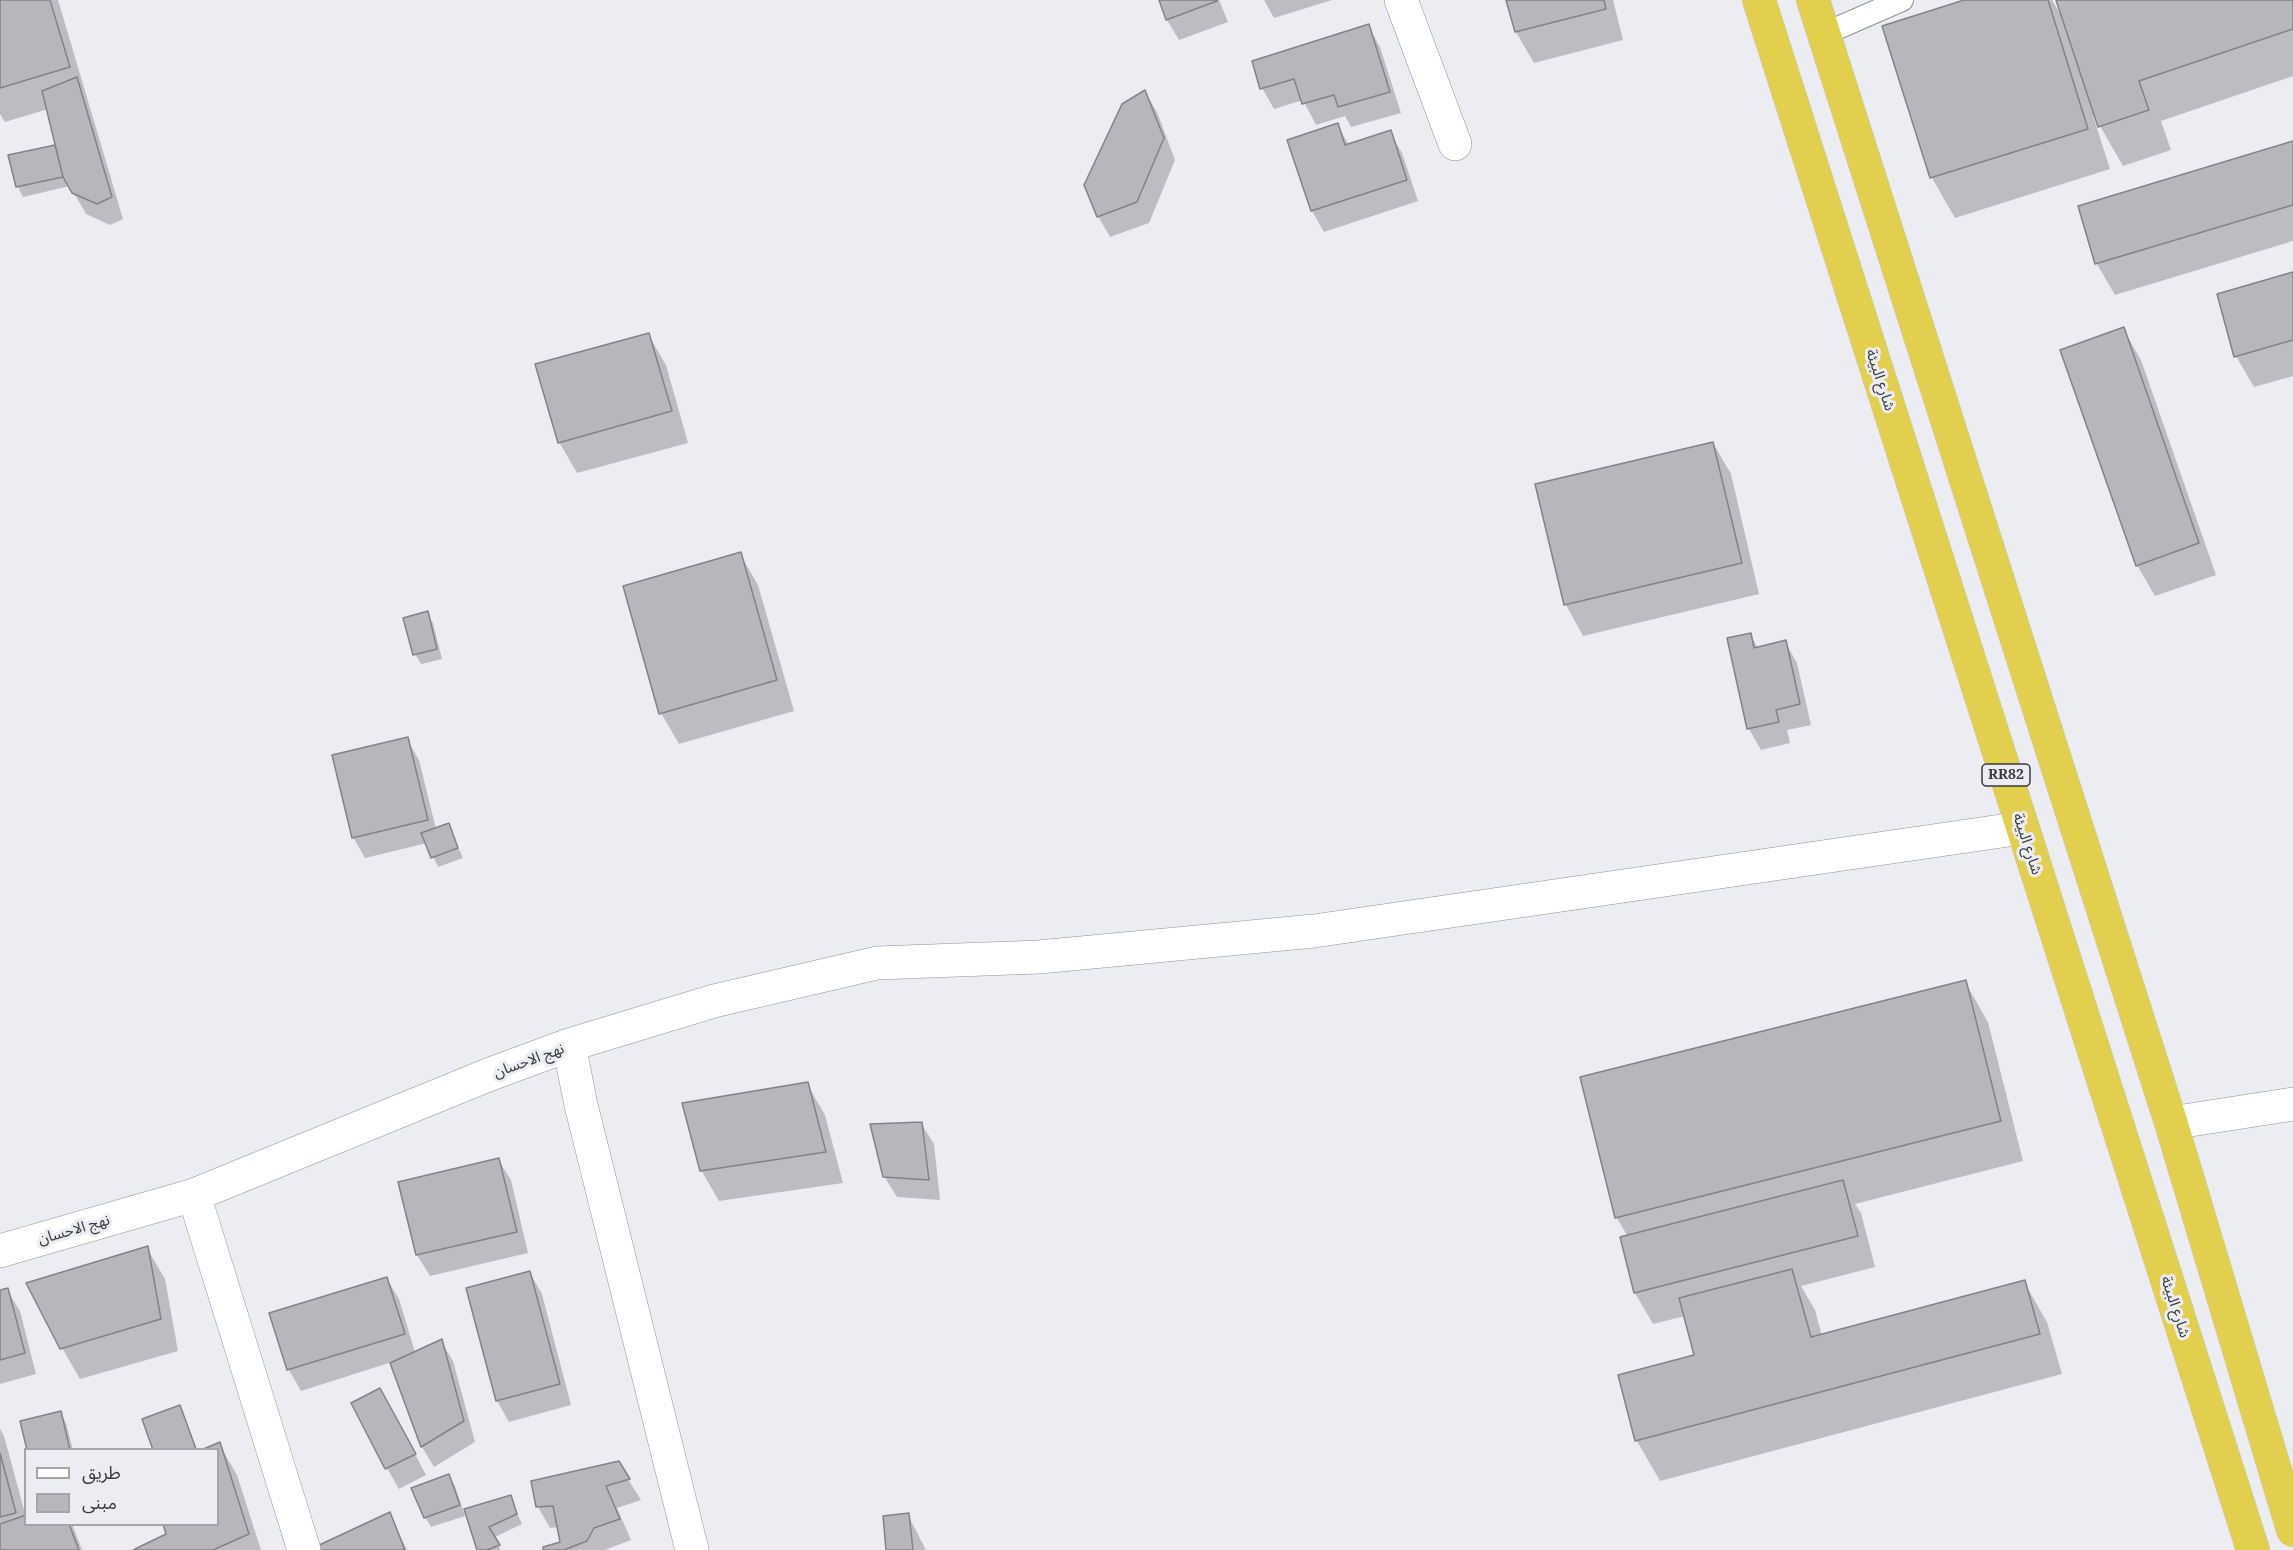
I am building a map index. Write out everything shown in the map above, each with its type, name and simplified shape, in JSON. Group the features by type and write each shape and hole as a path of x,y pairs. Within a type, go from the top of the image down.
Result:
{"highway":[{"name":"شارع البيئة","path":"1759,0 2253,1550"},
{"path":"1813,0 2171,1124 2293,1530"}],"street":[{"path":"1401,0 1455,144"},
{"path":"569,1045 714,1001 877,963 1039,957 1314,932 2022,828"},
{"name":"نهج الاحسان","path":"0,1251 194,1196 488,1075 569,1045 581,1105 692,1550"},
{"path":"2171,1124 2293,1104"},
{"path":"194,1196 304,1550"}],"lane":[{"path":"1824,34 1902,0"}],"building":[{"path":"0,0 50,0 70,67 0,88"},
{"path":"1159,0 1217,0 1217,1 1166,20"},
{"path":"1506,0 1604,0 1606,9 1515,32"},
{"path":"1964,0 2048,0 2088,129 1930,178 1882,26"},
{"path":"2056,0 2293,0 2293,29 2139,81 2149,110 2098,127"},
{"path":"1369,24 1390,92 1338,107 1334,95 1302,104 1294,79 1260,89 1252,61"},
{"path":"77,77 112,197 97,204 72,193 63,177 42,91"},
{"path":"1145,90 1164,138 1137,202 1097,217 1084,185 1122,104"},
{"path":"1338,123 1345,145 1391,130 1407,180 1311,211 1287,140"},
{"path":"2293,141 2293,205 2095,264 2078,206"},
{"path":"55,145 63,177 16,187 8,155"},
{"path":"2293,272 2293,340 2234,357 2217,294"},
{"path":"2124,327 2199,543 2136,566 2060,350"},
{"path":"649,333 672,411 558,443 535,364"},
{"path":"1713,442 1742,563 1564,605 1535,484"},
{"path":"741,552 777,680 659,714 623,586"},
{"path":"428,611 437,649 413,655 403,618"},
{"path":"1751,633 1754,648 1786,640 1800,704 1776,710 1779,722 1747,729 1727,638"},
{"path":"408,737 428,820 352,838 332,755"},
{"path":"449,823 458,848 431,858 421,833"},
{"path":"1966,980 2001,1121 1615,1218 1580,1077"},
{"path":"808,1082 826,1152 700,1171 682,1103"},
{"path":"922,1122 929,1180 883,1177 870,1124"},
{"path":"499,1158 517,1232 416,1255 398,1182"},
{"path":"1843,1180 1858,1236 1634,1293 1620,1237"},
{"path":"148,1246 161,1319 60,1349 26,1283"},
{"path":"1792,1269 1811,1337 2025,1280 2040,1334 1635,1441 1618,1375 1694,1355 1679,1298"},
{"path":"530,1271 560,1384 496,1401 466,1288"},
{"path":"387,1277 405,1334 287,1370 269,1313"},
{"path":"8,1288 25,1353 0,1360 0,1290"},
{"path":"442,1339 464,1421 421,1447 390,1363"},
{"path":"380,1388 416,1454 385,1469 351,1403"},
{"path":"180,1405 196,1448 152,1448 142,1419"},
{"path":"61,1411 70,1448 27,1448 20,1421"},
{"path":"220,1442 249,1534 213,1550 133,1550 166,1534 164,1526 219,1526 219,1448 206,1448"},
{"path":"0,1453 16,1513 0,1517"},
{"path":"619,1461 630,1479 606,1486 620,1519 594,1528 587,1541 564,1550 543,1550 543,1547 560,1542 553,1506 536,1507 531,1481"},
{"path":"449,1474 460,1505 424,1518 411,1488"},
{"path":"511,1495 517,1514 489,1527 500,1545 487,1550 477,1550 464,1509"},
{"path":"390,1512 405,1550 318,1550 317,1546"},
{"path":"909,1513 913,1550 886,1550 883,1516"},
{"path":"24,1516 24,1526 70,1526 79,1550 0,1550 0,1524"}]}
